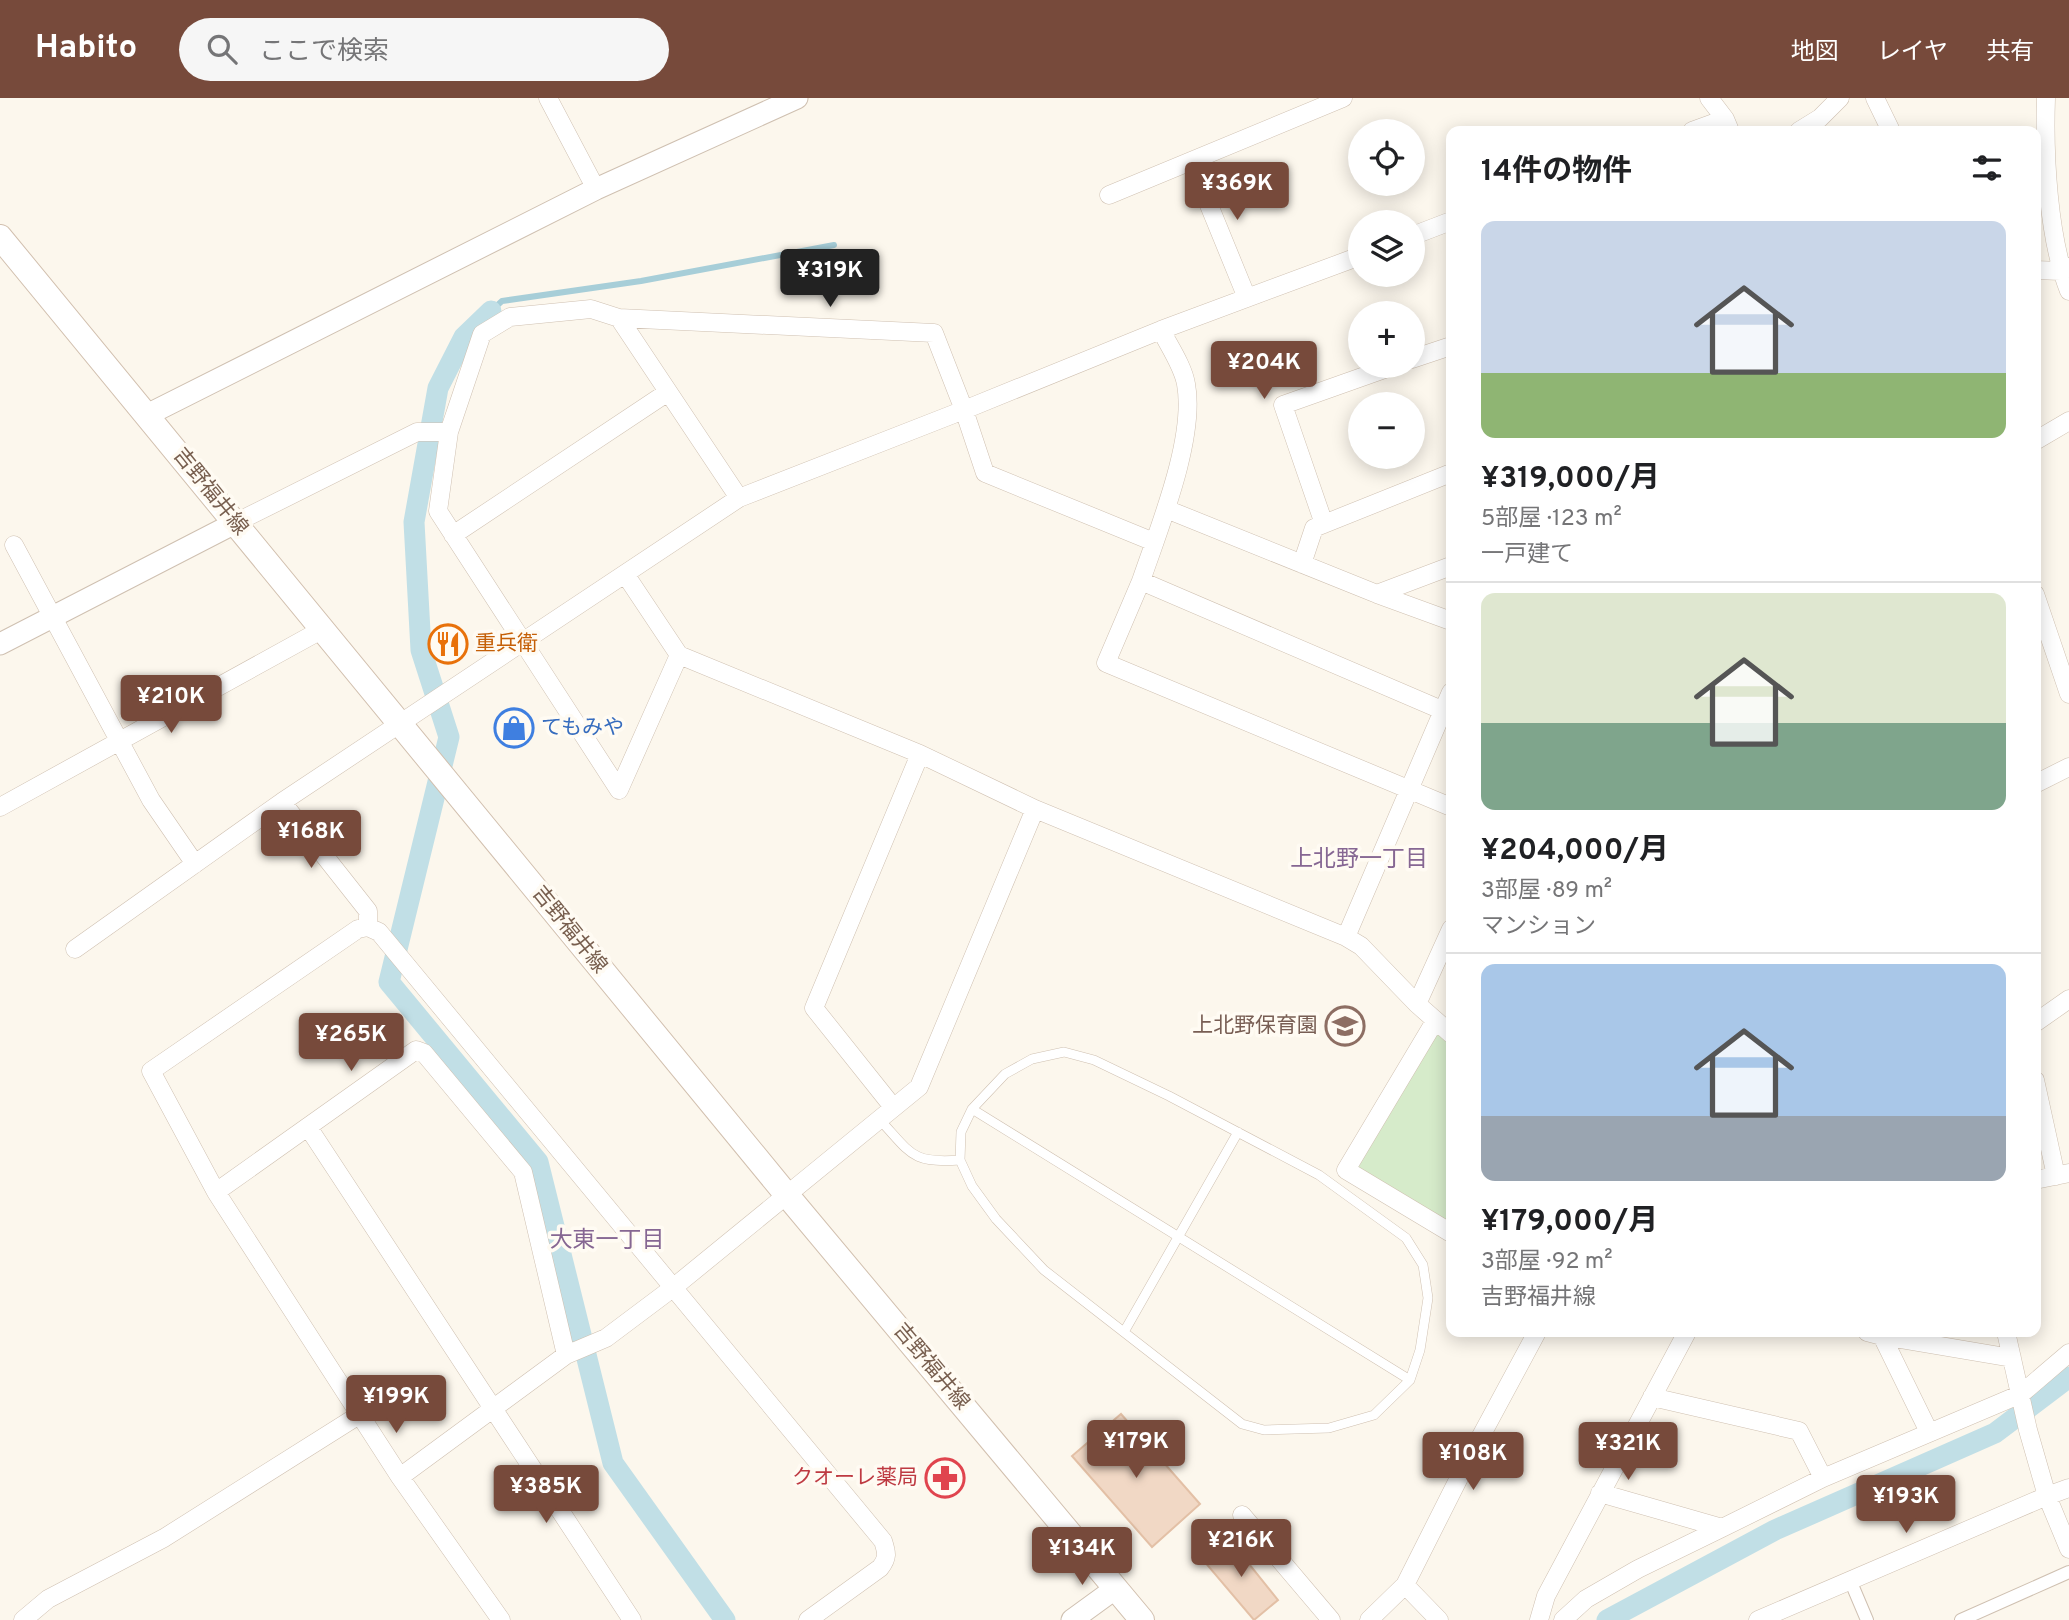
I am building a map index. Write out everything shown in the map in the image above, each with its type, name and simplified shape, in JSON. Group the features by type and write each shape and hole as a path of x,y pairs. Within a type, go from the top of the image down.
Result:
{"main road":[{"name":"吉野福井線","path":"0,237 786,1194 1142,1620"}],"street":[{"path":"548,98 596,189"},
{"path":"147,415 596,189 797,98"},
{"path":"1109,195 1343,98"},
{"path":"1709,98 1727,125"},
{"path":"1807,126 1820,118 1840,98"},
{"path":"1875,98 1889,126"},
{"path":"2046,98 2047,178 2069,291"},
{"path":"1191,161 1247,298"},
{"path":"1425,231 1446,224"},
{"path":"75,949 282,802 739,498 964,411 1161,330 1348,260"},
{"path":"2041,271 2065,269"},
{"path":"679,656 619,790 438,511 449,432 482,334 510,317 591,309 619,318 933,333 985,473 1154,542"},
{"path":"619,318 739,498"},
{"path":"1161,330 1186,382 1188,427 1166,509 1141,581 1106,663 1446,805"},
{"path":"1425,354 1446,347"},
{"path":"1324,524 1283,405 1359,378"},
{"path":"453,535 668,392"},
{"path":"2041,437 2069,421"},
{"path":"0,644 417,432 449,432"},
{"path":"1302,564 1314,528 1446,475"},
{"path":"1166,509 1446,619"},
{"path":"14,545 151,800 195,863"},
{"path":"1377,594 1446,568"},
{"path":"625,574 679,656 920,754 1035,809 1346,937 1360,946 1446,1030"},
{"path":"1141,581 1446,712"},
{"path":"0,807 323,629"},
{"path":"2043,640 2069,694"},
{"path":"1346,937 1409,790 1446,714"},
{"path":"886,1113 814,1008 920,754"},
{"path":"2041,781 2069,767"},
{"path":"282,802 368,911 368,927"},
{"path":"400,1477 566,1355 606,1338 674,1287 919,1087 1035,809"},
{"path":"501,1620 400,1477 216,1192 151,1071 358,929 368,927 379,932 883,1541 887,1560 880,1568 808,1620"},
{"path":"1417,1004 1446,940"},
{"path":"2041,1019 2069,999"},
{"path":"1435,1021 1346,1170 1446,1230"},
{"path":"216,1192 416,1050 424,1053 523,1172 566,1355"},
{"path":"2041,1101 2062,1175 2041,1179"},
{"path":"308,1127 632,1620"},
{"path":"1368,1620 1405,1585 1466,1462 1534,1337"},
{"path":"1539,1620 1546,1596 1683,1337"},
{"path":"1877,1337 1929,1432"},
{"path":"1892,1337 2012,1358"},
{"path":"2007,1337 2028,1430 2047,1496 2069,1549"},
{"path":"1563,1620 1597,1593 1639,1569 1824,1478 1929,1432 2022,1399 2069,1353"},
{"path":"1652,1397 1799,1431 1824,1478"},
{"path":"23,1620 48,1599 164,1538 359,1415"},
{"path":"1758,1620 2069,1488"},
{"path":"1601,1493 1722,1528"},
{"path":"1242,1515 1331,1620"},
{"path":"1961,1620 2069,1573"},
{"path":"1850,1580 1867,1620"},
{"path":"1405,1585 1438,1620"},
{"path":"1072,1620 1116,1588"}],"lane":[{"path":"1064,1052 1094,1060 1319,1175 1406,1238 1423,1265 1427,1298 1420,1350 1410,1380 1374,1415 1329,1428 1264,1430 1242,1424 1044,1270 996,1219 972,1185 960,1160 961,1132 972,1109 1005,1074 1032,1059 1064,1052"},
{"path":"972,1109 1410,1380"},
{"path":"886,1113 914,1156 935,1162 960,1160"},
{"path":"1124,1332 1238,1132"}],"green space":[{"path":"1435,1021 1446,1025 1446,1227 1350,1163"}],"building":[{"path":"1121,1414 1200,1504 1152,1547 1072,1456"},
{"path":"1229,1539 1278,1600 1254,1620 1203,1560"}],"waterway":[{"path":"491,311 502,301 641,281 834,245"},
{"path":"491,311 464,337 438,388 414,522 421,650 449,737 389,982 538,1162 613,1463 725,1620"},
{"path":"1607,1620 1775,1530 1995,1433 2069,1377"}],"place":[{"name":"重兵衛","path":"448,644"},
{"name":"てもみや","path":"514,728"},
{"name":"上北野保育園","path":"1345,1026"},
{"name":"クオーレ薬局","path":"945,1478"}],"district":[{"name":"上北野一丁目","path":"1359,860"},
{"name":"大東一丁目","path":"607,1241"}]}
